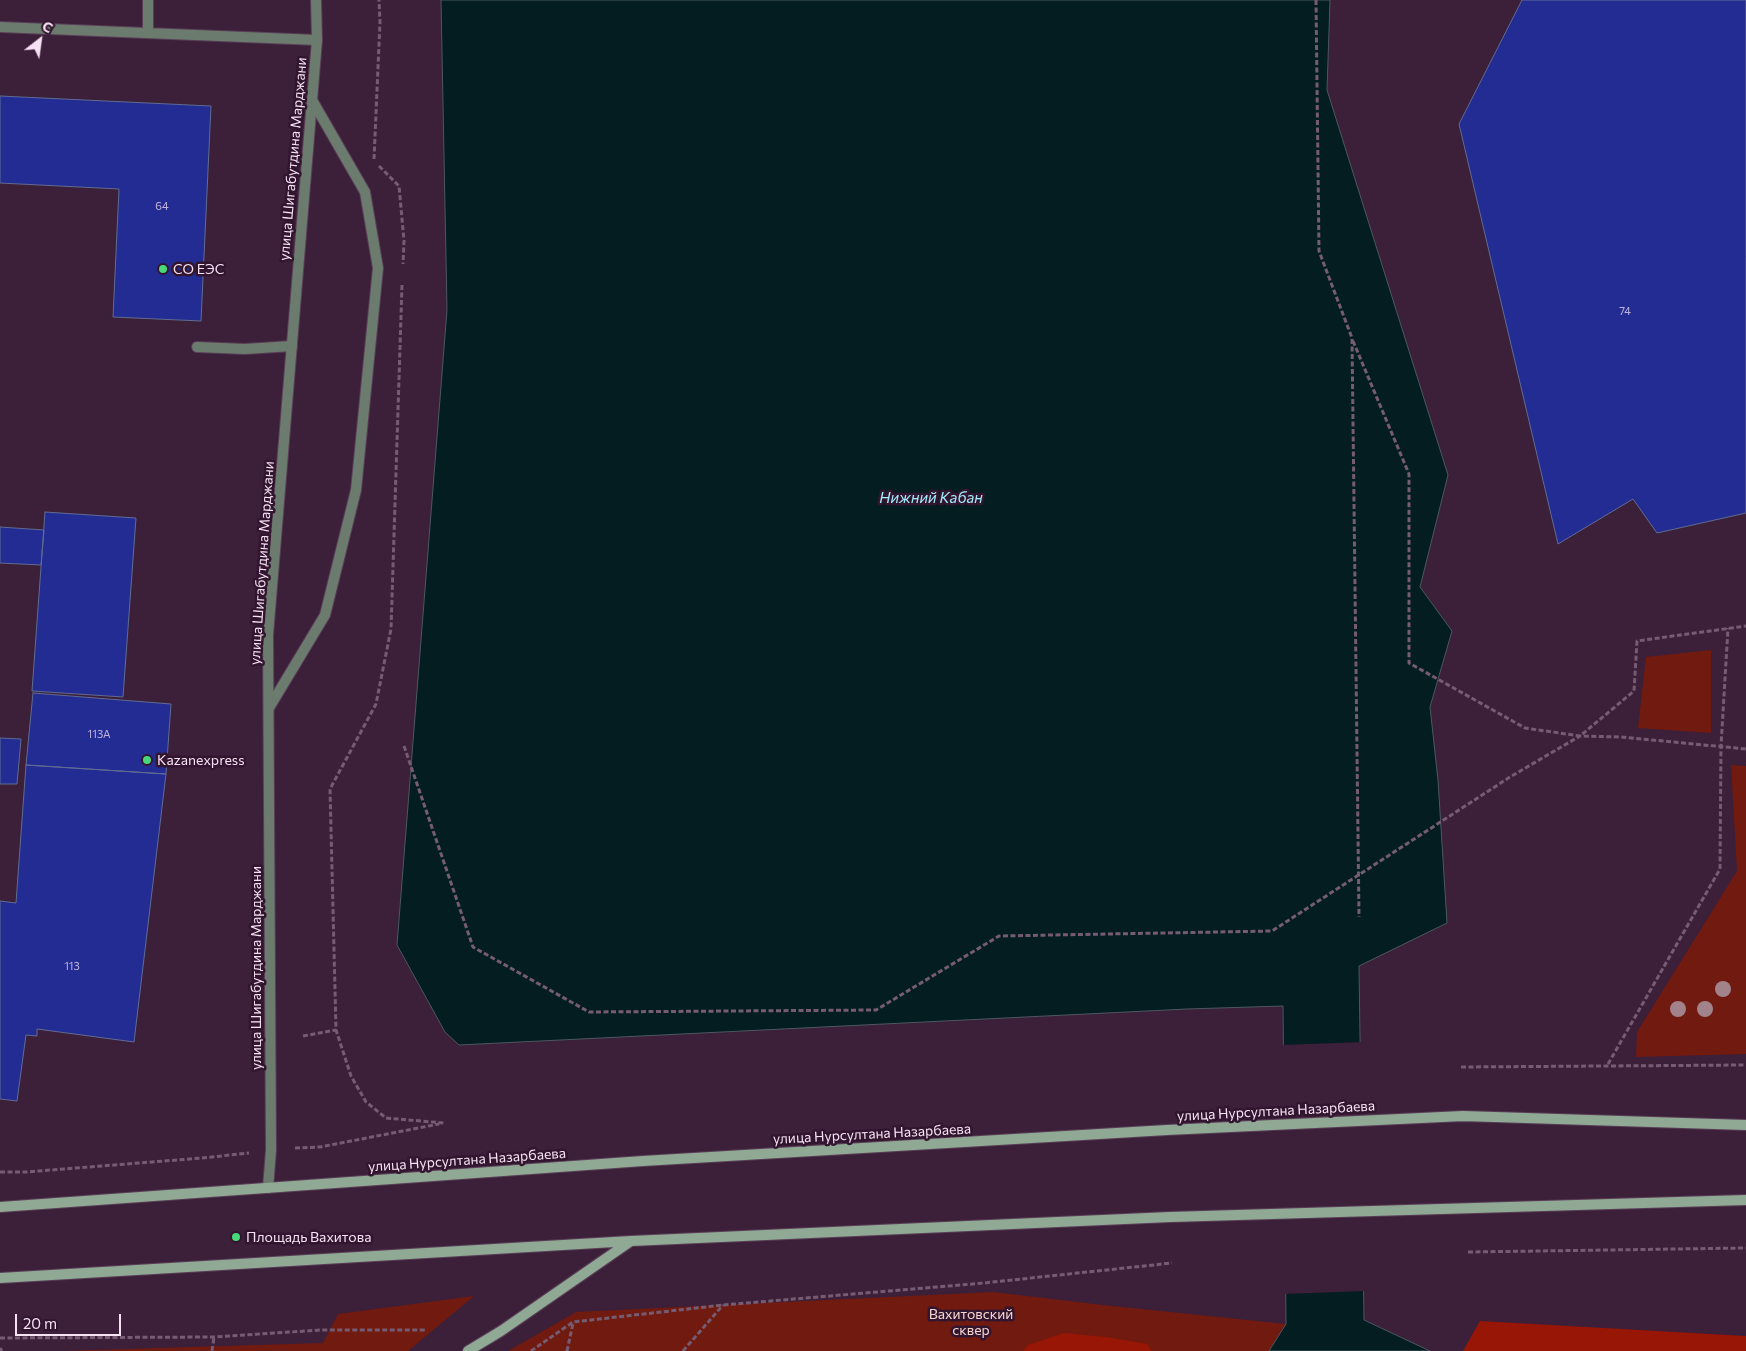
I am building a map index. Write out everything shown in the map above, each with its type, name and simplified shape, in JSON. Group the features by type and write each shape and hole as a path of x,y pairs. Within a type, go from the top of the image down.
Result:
{"main road":[{"name":"улица Нурсултана Назарбаева","path":"0,1207 633,1162 1167,1130 1463,1116 1746,1125"},
{"path":"0,1278 631,1241 1170,1217 1746,1200"},
{"path":"468,1351 501,1331 631,1241"}],"street":[{"path":"148,0 148,33"},
{"name":"улица Шигабутдина Марджани","path":"268,1188 271,1150 268,635 317,40 316,0"},
{"path":"0,27 317,40"},
{"path":"269,708 325,614 328,605 356,490 378,268 365,192 312,100"},
{"path":"197,346 245,349 292,346"}],"path":[{"path":"379,0 380,22 374,160 399,186 404,241 403,268"},
{"path":"1316,0 1320,251 1352,338 1409,474 1409,663 1525,728 1580,736 1621,737 1746,749"},
{"path":"0,1172 26,1172 320,1147 444,1123 386,1118 366,1102 351,1076 336,1030 330,789 376,704 391,629 403,278"},
{"path":"1352,338 1359,917"},
{"path":"404,746 473,947 589,1012 876,1010 999,936 1272,931 1510,777 1580,736 1634,691 1637,641 1746,626"},
{"path":"1608,1064 1720,869 1721,746 1728,628"},
{"path":"303,1036 336,1030"},
{"path":"1461,1067 1608,1064 1746,1065"},
{"path":"1468,1252 1746,1248"},
{"path":"531,1351 573,1322 723,1305 984,1283 1172,1263"},
{"path":"683,1351 723,1305"},
{"path":"567,1351 573,1322"},
{"path":"0,1338 214,1337 320,1330 426,1330"},
{"path":"212,1351 214,1337"}],"green space":[{"path":"1711,650 1711,733 1638,728 1646,657"},
{"path":"1731,765 1746,766 1746,1054 1636,1057 1637,1032 1737,871"},
{"name":"Вахитовский сквер","path":"993,1292 1286,1324 1269,1351 508,1351 576,1312"},
{"path":"474,1296 408,1351 60,1351 323,1343 338,1314"}],"shaded area":[{"path":"1480,1321 1746,1336 1746,1351 1463,1351"},
{"path":"1064,1333 1106,1337 1147,1344 1152,1351 1023,1351 1028,1345"}],"water":[{"name":"Нижний Кабан","path":"441,0 1330,0 1327,90 1448,475 1420,587 1452,631 1430,707 1438,780 1447,923 1359,966 1364,1320 1430,1351 1269,1351 1286,1324 1283,1006 1187,1009 459,1045 445,1032 397,945 447,310"}],"pier":[{"path":"1363,1042 1366,1291 1283,1294 1281,1045"}],"building":[{"path":"1522,0 1746,0 1746,513 1657,533 1633,499 1558,544 1459,124"},
{"path":"0,96 211,106 201,321 113,317 119,189 0,183"},
{"path":"45,512 136,518 123,697 32,691"},
{"path":"0,527 44,530 41,565 0,563"},
{"path":"33,693 171,704 166,774 26,765"},
{"path":"0,738 21,739 17,784 0,784"},
{"path":"26,765 166,774 134,1042 37,1029 37,1036 26,1035 17,1101 0,1099 0,901 16,903"}],"place":[{"name":"СО ЕЭС","path":"163,269"},
{"name":"Kazanexpress","path":"147,760"},
{"name":"Площадь Вахитова","path":"236,1237"}]}
